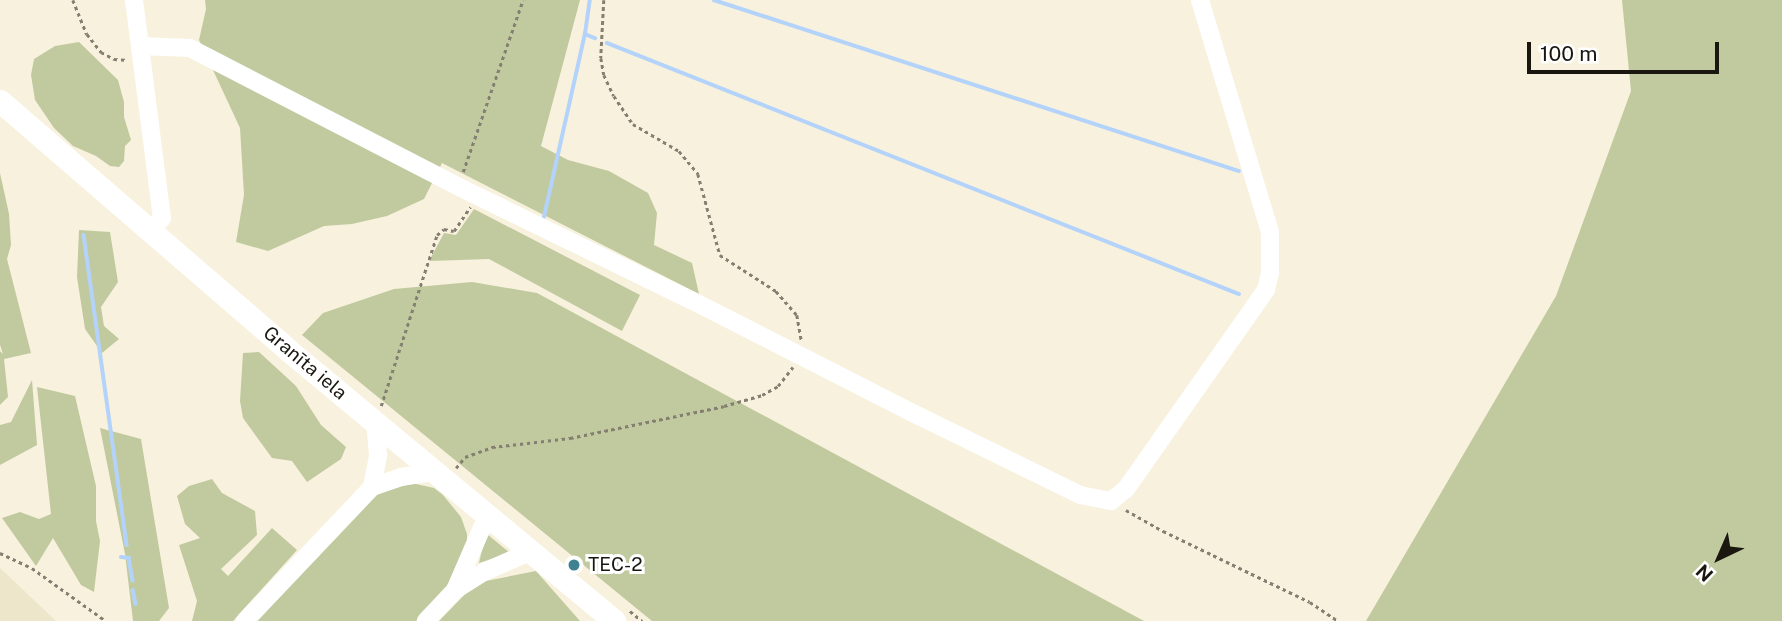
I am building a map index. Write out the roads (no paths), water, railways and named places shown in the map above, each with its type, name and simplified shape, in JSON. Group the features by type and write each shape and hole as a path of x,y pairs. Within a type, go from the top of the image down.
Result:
{"main road":[{"name":"Granīta iela","path":"0,101 149,232 614,621"}],"street":[{"path":"134,0 162,218 149,232"},
{"path":"141,53 190,48 459,187 691,300 799,357 1080,495 1111,501 1126,489 1266,290 1270,272 1270,232 1200,0"},
{"path":"372,487 378,455 375,423"},
{"path":"245,621 372,487 401,477 439,477"},
{"path":"455,590 487,516"},
{"path":"426,621 455,590 486,571 530,552"}],"waterway":[{"path":"544,217 585,34 590,0"},
{"path":"714,0 1239,171"},
{"path":"585,34 595,38"},
{"path":"607,43 1239,294"},
{"path":"84,235 127,545"},
{"path":"121,557 129,558 133,581"},
{"path":"133,590 136,604"}],"place":[{"name":"TEC-2","path":"574,565"}]}
